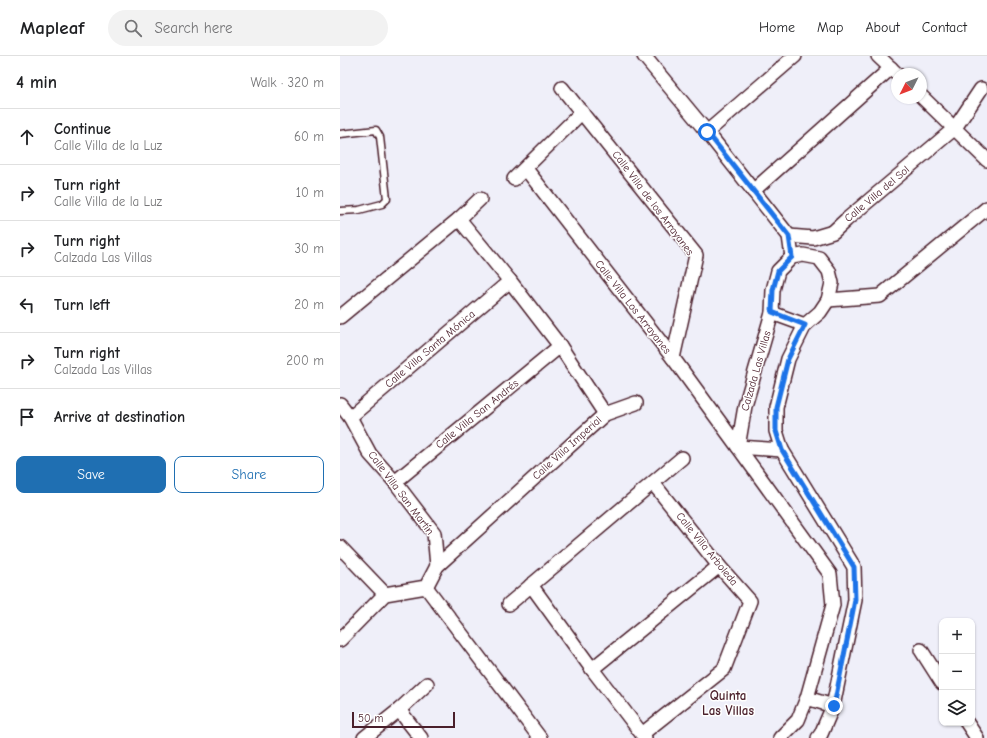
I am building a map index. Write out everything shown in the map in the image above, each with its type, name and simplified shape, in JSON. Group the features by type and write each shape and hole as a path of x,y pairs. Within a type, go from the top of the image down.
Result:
{"street":[{"path":"707,132 795,56"},
{"path":"878,56 891,68"},
{"path":"647,57 789,236 792,257 803,256 819,258 829,271 832,283 828,300 820,312 805,325 788,359 776,407 776,431 782,450 854,567 855,600 834,706 818,738"},
{"path":"753,190 891,74"},
{"name":"Calle Villa de los Arrayanes","path":"562,88 696,255 673,358"},
{"name":"Calle Villa del Sol","path":"789,236 813,238 833,232 955,128 981,89"},
{"path":"927,102 987,160"},
{"path":"514,180 582,112"},
{"name":"Calle Villa Los Arrayanes","path":"526,169 673,358 738,447"},
{"path":"340,317 459,219 480,199"},
{"path":"828,300 880,296 987,208"},
{"name":"Calle Villa Imperial","path":"426,587 437,566 605,414 560,346 510,281 459,219"},
{"name":"Calzada Las Villas","path":"738,447 745,406 772,312 773,290 778,271 792,257"},
{"name":"Calle Villa Santa Mónica","path":"350,417 510,281"},
{"path":"772,312 805,325"},
{"name":"Calle Villa San Andrés","path":"395,482 560,346"},
{"path":"605,414 636,403"},
{"name":"Calle Villa San Martín","path":"340,404 350,417 370,454 395,482 434,533 437,566"},
{"path":"738,447 782,450"},
{"path":"738,447 830,574 833,605 807,698 798,720 780,738"},
{"path":"509,604 682,458"},
{"name":"Calle Villa Arboleda","path":"531,585 592,669 644,736 724,669 750,602 719,566 653,483"},
{"path":"340,548 385,594"},
{"path":"592,669 719,566"},
{"path":"340,640 385,594 426,587 540,738"},
{"path":"921,650 939,678"},
{"path":"364,738 399,710 427,684"},
{"path":"807,698 834,706"},
{"path":"399,710 421,738"},
{"path":"969,726 977,738"}],"lane":[{"path":"340,134 376,130 380,137 387,199 382,204 358,210 340,211"}],"district":[{"name":"Quinta Las Villas","path":"728,702"}],"route":[{"path":"707,132 789,236 792,257 778,271 773,290 772,312 805,325 788,359 776,407 776,431 782,450 854,567 855,600 834,706"}]}
